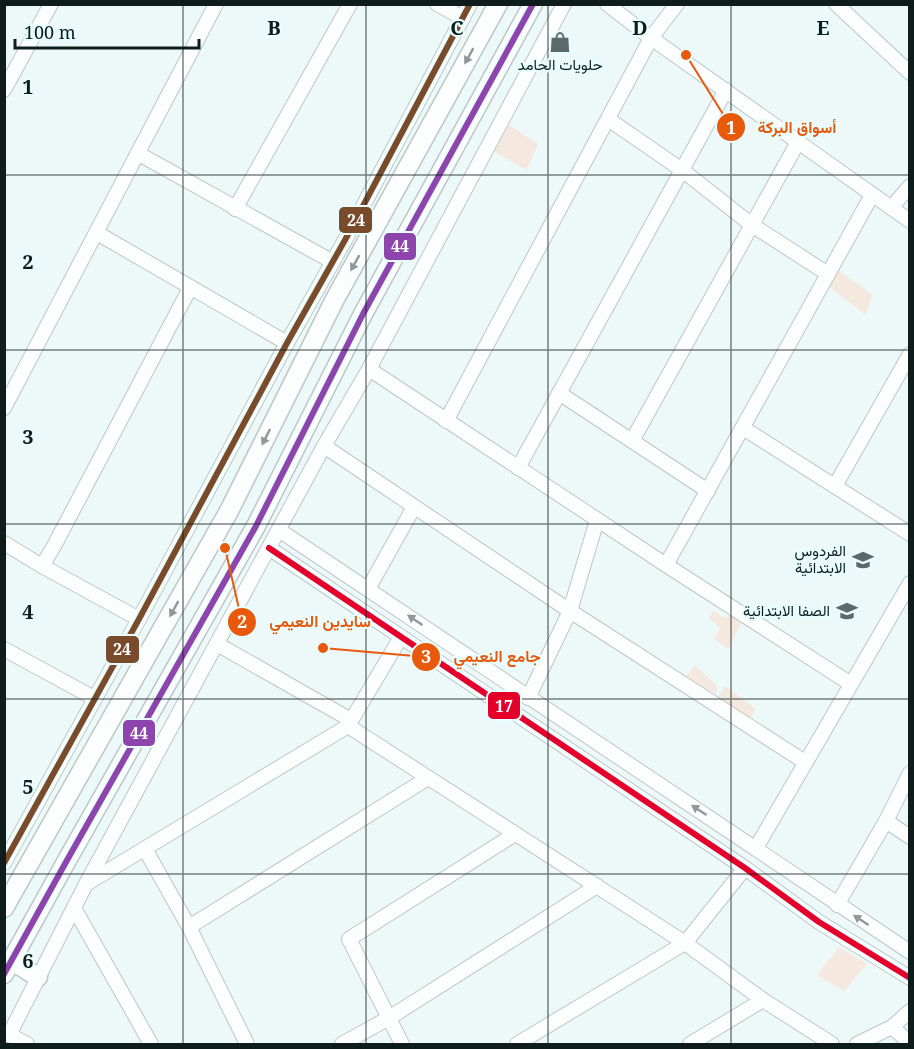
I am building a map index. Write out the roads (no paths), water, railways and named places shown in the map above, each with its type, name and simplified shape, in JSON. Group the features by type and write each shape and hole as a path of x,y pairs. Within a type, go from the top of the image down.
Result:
{"main road":[{"path":"4,908 229,511 335,299 498,4"},
{"path":"38,977 8,967 256,526 363,314 533,4"},
{"path":"38,849 48,844 59,847 66,861"}],"street":[{"path":"4,90 51,4"},
{"path":"4,408 216,4"},
{"path":"235,209 350,4"},
{"path":"437,4 462,18"},
{"path":"4,863 333,262 470,4"},
{"path":"27,1044 7,1034 324,446 369,369 564,4"},
{"path":"607,4 651,38 909,221"},
{"path":"446,421 651,38 677,4"},
{"path":"836,4 909,73"},
{"path":"518,468 726,90"},
{"path":"418,102 437,114"},
{"path":"608,119 682,170 752,225 828,274"},
{"path":"632,441 798,142"},
{"path":"139,154 333,262"},
{"path":"891,208 909,186"},
{"path":"666,565 872,195"},
{"path":"97,233 287,343"},
{"path":"42,566 190,288"},
{"path":"835,486 909,354"},
{"path":"369,369 851,684"},
{"path":"559,393 708,491"},
{"path":"743,428 909,534"},
{"path":"324,446 570,611 805,762"},
{"path":"368,589 414,507"},
{"path":"528,698 570,611 597,520"},
{"path":"279,530 909,952"},
{"path":"4,543 139,619"},
{"path":"269,548 745,868 819,922 909,978"},
{"path":"756,848 909,583"},
{"path":"86,884 349,723 402,637"},
{"path":"217,644 349,723 428,778 685,943 763,1000 832,1044"},
{"path":"4,649 94,698"},
{"path":"566,748 576,729"},
{"path":"837,904 886,821 909,773"},
{"path":"189,927 428,778"},
{"path":"886,821 909,837"},
{"path":"402,1044 350,939 515,834"},
{"path":"145,849 189,927 248,1044"},
{"path":"517,1044 685,943 745,868"},
{"path":"342,1044 389,1018 597,886"},
{"path":"74,908 151,1044"},
{"path":"690,1044 763,1000"},
{"path":"857,1044 892,1027 909,1011"},
{"path":"892,1027 909,1043"}],"place":[{"name":"حلويات الحامد","path":"560,42"},
{"name":"أسواق البركة","path":"686,55"},
{"name":"سايدين النعيمي","path":"225,548"},
{"name":"الفردوس الابتدائية","path":"863,560"},
{"name":"الصفا الابتدائية","path":"847,611"},
{"name":"جامع النعيمي","path":"323,648"}]}
